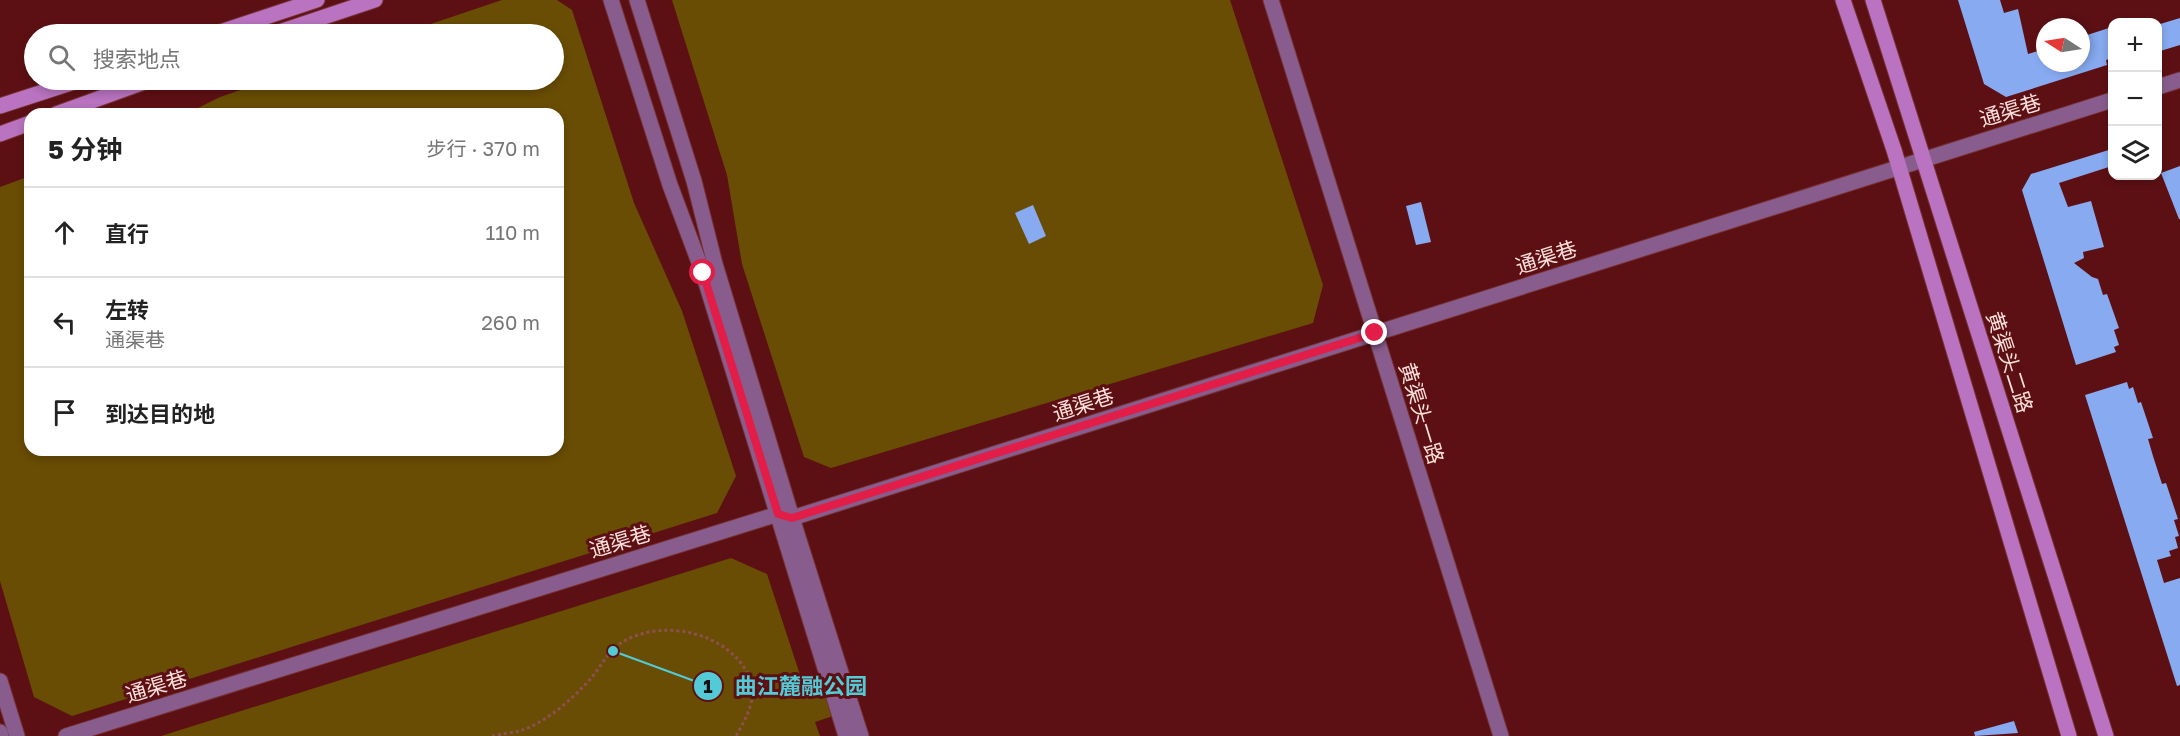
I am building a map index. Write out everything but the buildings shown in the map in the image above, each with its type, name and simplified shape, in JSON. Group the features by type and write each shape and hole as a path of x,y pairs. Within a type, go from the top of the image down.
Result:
{"main road":[{"path":"244,24 317,0"},
{"path":"303,24 375,0"},
{"path":"1843,0 1899,167 2069,736"},
{"name":"黄渠头二路","path":"1873,0 2106,736"},
{"path":"0,106 49,90"},
{"path":"73,108 122,90"},
{"path":"0,134 24,125"}],"street":[{"path":"611,0 670,185 703,273 861,736"},
{"path":"637,0 694,181 846,736"},
{"name":"黄渠头一路","path":"1271,0 1501,736"},
{"path":"2162,85 2180,80"},
{"name":"通渠巷","path":"66,736 1375,333 2108,101"},
{"path":"0,681 17,736"}],"path":[{"path":"492,736 521,731 548,714 584,686 610,651 623,642 653,632 673,630 693,634 719,645 747,672 752,690 752,701 736,736"}],"shaded area":[{"path":"502,0 557,0 572,10 634,203 682,311 736,476 717,513 72,716 34,697 0,581 0,187 24,178 24,456 564,456 564,108 198,108 241,90 564,90 564,24 431,24"},
{"path":"672,0 1230,0 1323,285 1313,323 831,468 804,457 742,264 727,175"},
{"path":"731,558 767,574 802,681 826,673 839,714 815,722 820,736 161,736"}],"place":[{"name":"曲江麓融公园","path":"613,651"}],"route":[{"path":"703,273 778,514 792,518 1375,333"}]}
